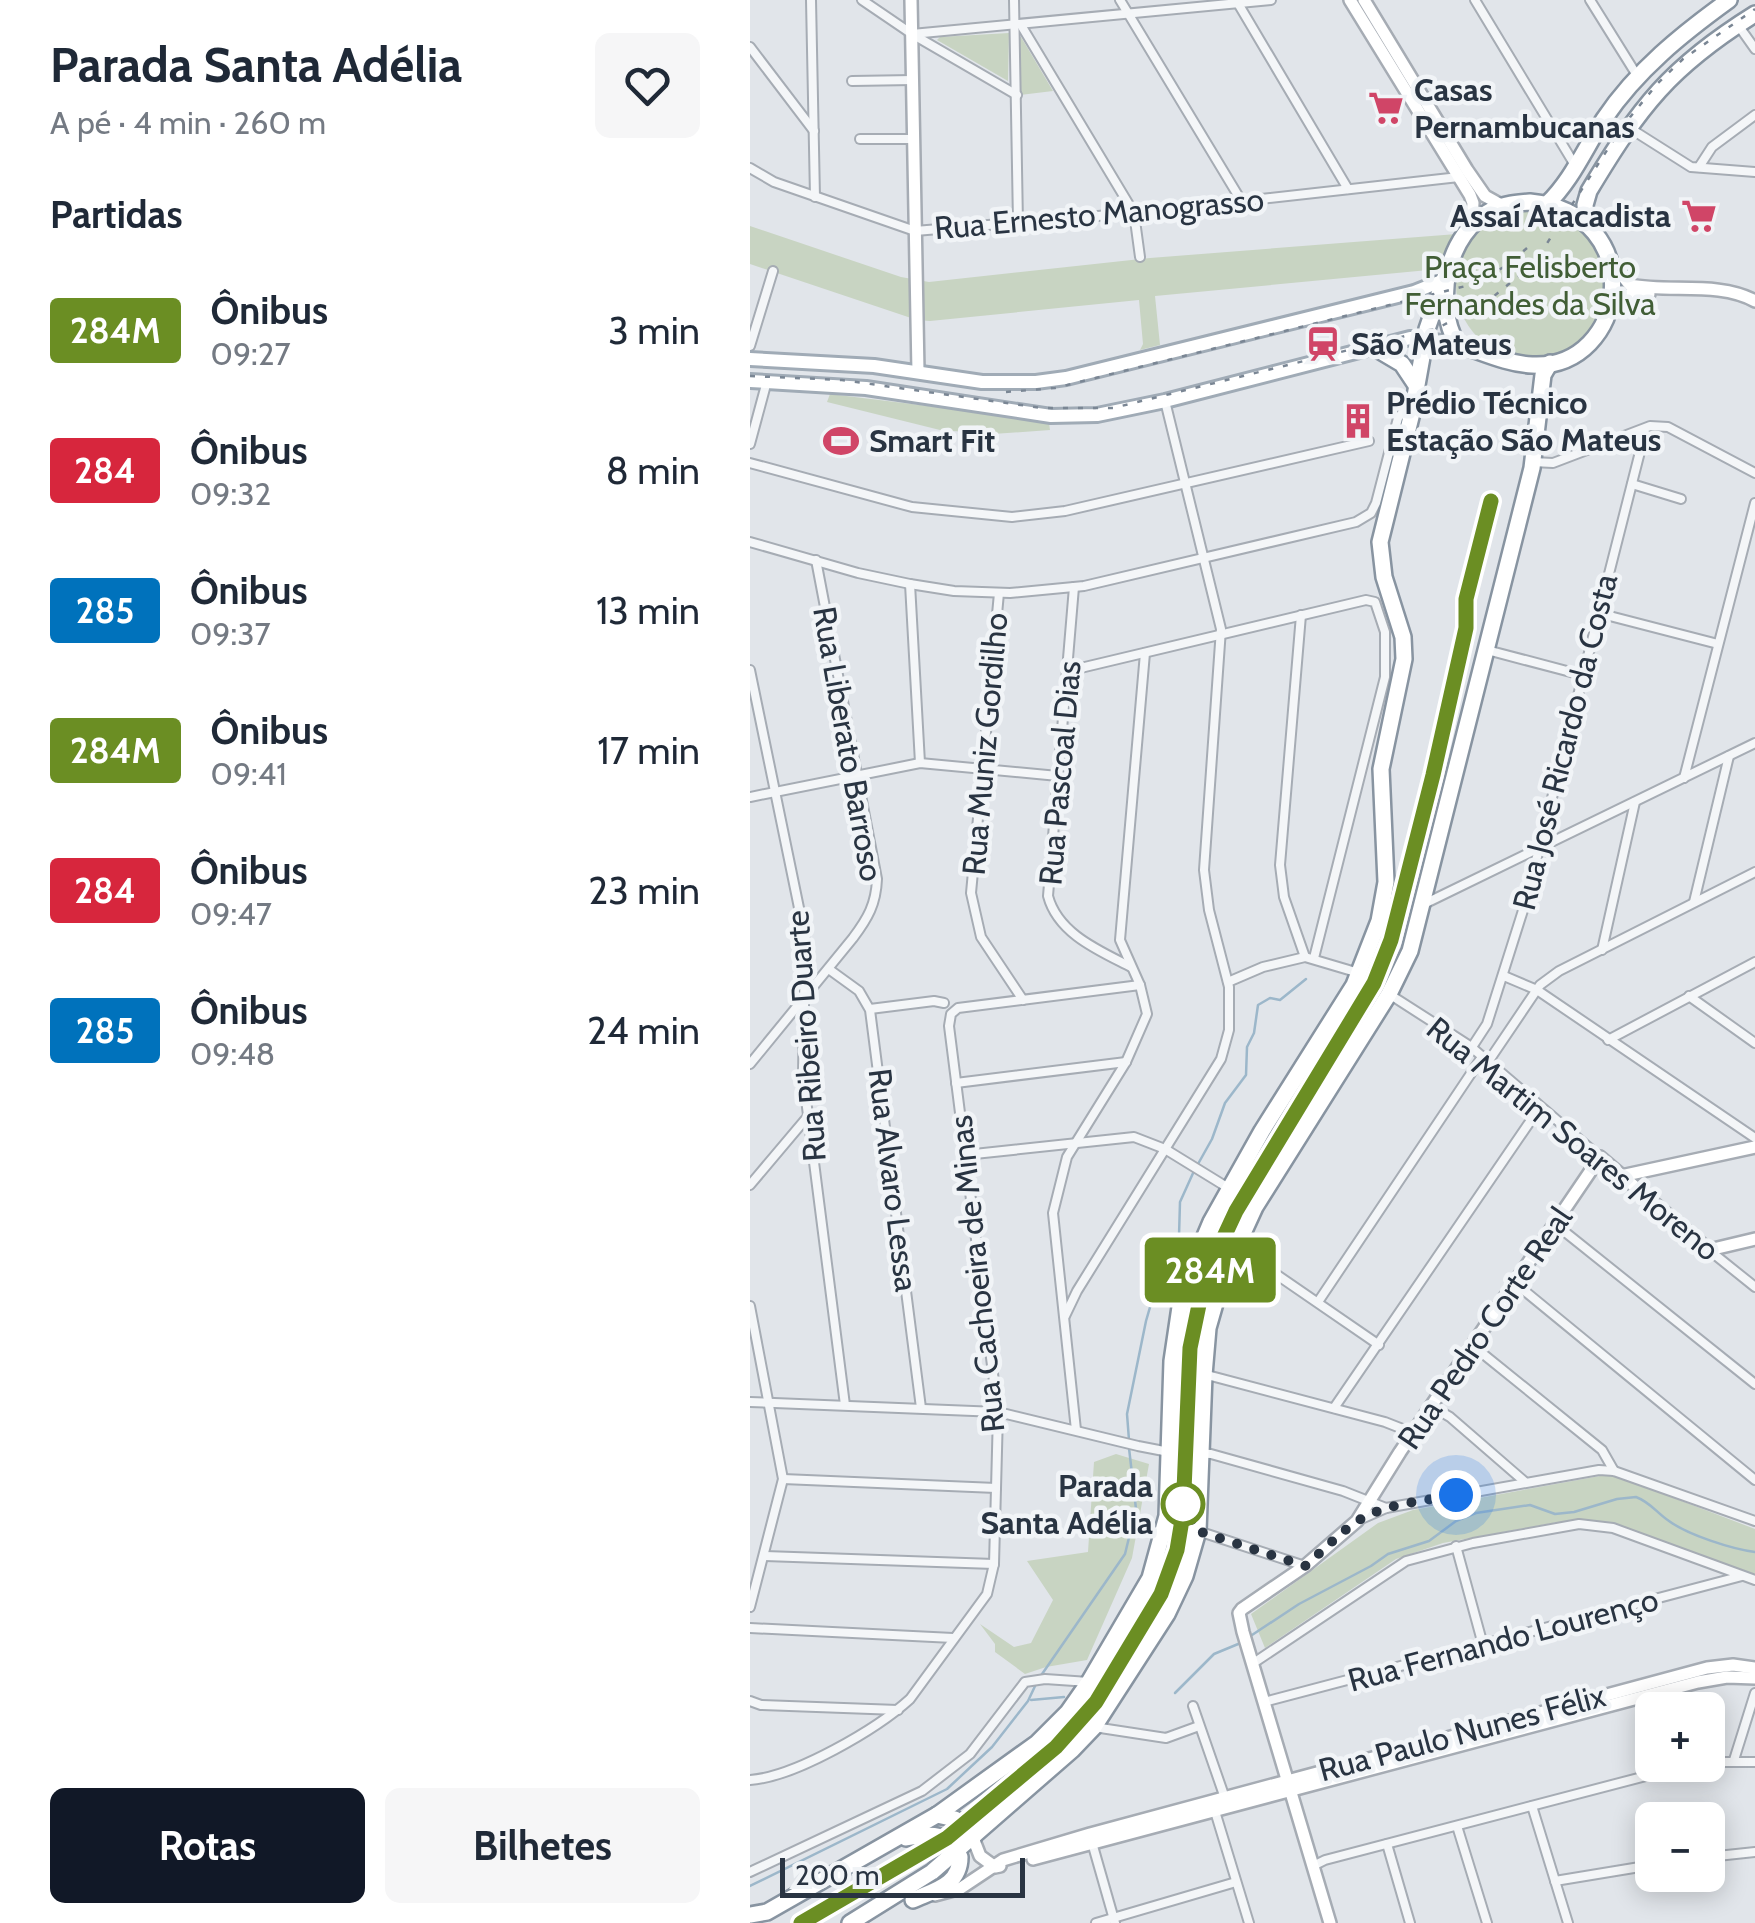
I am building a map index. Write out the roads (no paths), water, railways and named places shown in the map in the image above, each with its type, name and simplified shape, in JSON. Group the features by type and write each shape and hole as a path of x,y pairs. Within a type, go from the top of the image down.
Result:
{"highway":[{"path":"1546,204 1559,193 1604,120 1638,77 1666,48 1730,0"},
{"path":"1587,224 1586,198 1628,127 1674,72 1755,14"},
{"path":"852,1922 958,1851 1094,1727 1167,1614 1184,1576 1198,1531 1171,1377 1175,1333 1192,1267 1230,1189 1359,974 1383,904 1386,858 1381,769 1404,659 1403,637 1384,578 1380,542 1426,339 1445,277 1471,226 1491,210 1546,204 1568,211 1599,238 1610,260 1614,286 1603,323 1586,344 1550,363 1518,362 1456,344 1447,315 1445,277"},
{"path":"1375,348 1402,364 1416,392"},
{"path":"750,1918 936,1815 1037,1743 1068,1712 1142,1594 1157,1561 1204,1375 1208,1328 1234,1246 1390,994 1410,951 1533,462 1543,376 1550,363"},
{"path":"936,1815 955,1819 973,1838"},
{"path":"890,1843 932,1834 947,1838 958,1851 961,1865 954,1880 913,1900"}],"main road":[{"path":"872,388 909,386 918,372 912,0"},
{"path":"1350,0 1474,203 1471,226"},
{"path":"1364,0 1476,183 1485,196 1503,206"},
{"path":"1610,260 1630,285 1694,289 1746,296 1754,301"},
{"path":"750,359 1002,383 1066,378 1414,292 1445,277"},
{"path":"1610,302 1640,293 1754,301"},
{"path":"750,380 872,388 1050,416 1097,415 1410,338 1456,344"},
{"path":"767,381 789,366 823,363"},
{"path":"1621,1176 1755,1148"},
{"name":"Rua Martim Soares Moreno","path":"1600,1158 1709,1250"},
{"name":"Rua Pedro Corte Real","path":"1251,1660 1241,1625 1242,1609 1305,1566 1357,1521 1412,1432 1600,1158"},
{"path":"1709,1250 1755,1239"},
{"path":"1733,1666 1755,1656"},
{"path":"1251,1660 1330,1923"},
{"name":"Rua Paulo Nunes Félix","path":"1288,1785 1707,1668 1755,1668"},
{"name":"Rua Paulo Nunes Félix","path":"1288,1785 1698,1682 1755,1678"},
{"path":"872,1910 960,1888 995,1867 1288,1785"},
{"path":"973,1838 980,1856 995,1867"}],"street":[{"path":"811,0 816,197"},
{"path":"862,0 912,34 1017,94"},
{"path":"1014,0 1018,25 1018,223"},
{"path":"1120,0 1242,202"},
{"path":"912,34 1272,0"},
{"path":"1475,0 1576,167"},
{"path":"1590,0 1638,77"},
{"path":"1237,2 1348,189"},
{"path":"1018,25 1134,214 1140,257"},
{"path":"1738,25 1755,49"},
{"path":"750,48 814,130"},
{"path":"852,82 913,80"},
{"path":"1699,167 1712,148 1755,115"},
{"path":"1628,127 1681,164 1755,172"},
{"path":"860,139 914,139"},
{"name":"Rua Ernesto Manograsso","path":"750,168 774,182 915,231 1134,214 1458,177"},
{"path":"750,346 773,271"},
{"path":"753,296 764,301"},
{"path":"750,444 767,381"},
{"path":"750,542 954,592 999,594 1074,588 1356,522 1371,513 1398,418 1416,392"},
{"path":"1065,1316 1076,1291 1224,1050 1229,1030 1228,982 1209,910 1204,870 1221,634 1165,401"},
{"path":"1533,462 1553,463 1650,426 1668,427 1755,473"},
{"name":"Rua José Ricardo da Costa","path":"1472,1048 1486,1024 1504,976 1642,444 1640,431"},
{"path":"750,463 912,507 1012,517 1065,511 1369,441"},
{"path":"1632,484 1681,499"},
{"path":"1684,778 1755,503"},
{"name":"Rua Liberato Barroso","path":"750,1063 830,970 870,916 876,892 877,878 816,560"},
{"path":"910,584 920,763"},
{"name":"Rua Pascoal Dias","path":"1074,588 1048,879 1051,906 1071,932 1132,968"},
{"name":"Rua Muniz Gordilho","path":"999,594 974,847 973,907 981,937 1023,1000"},
{"path":"1068,671 1366,600 1376,602 1386,652 1385,677 1310,958"},
{"path":"1598,613 1718,644"},
{"path":"1301,615 1280,865 1284,897 1310,958"},
{"path":"1487,650 1582,674"},
{"path":"1076,1430 1053,1213 1059,1179 1076,1142 1126,1062 1147,1014 1140,986 1123,950 1120,927 1145,653"},
{"name":"Rua Ribeiro Duarte","path":"750,670 804,937 802,1076 845,1406"},
{"path":"1422,905 1755,743"},
{"path":"1694,904 1729,756"},
{"path":"750,796 920,763 1058,776"},
{"path":"1602,950 1634,802"},
{"path":"1318,1302 1537,990 1560,971 1755,872"},
{"path":"1228,982 1263,967 1310,958 1359,974"},
{"path":"1608,1040 1755,962"},
{"path":"830,970 859,991 870,1008 944,1003"},
{"path":"1504,976 1537,990 1755,1138"},
{"name":"Rua Cachoeira de Minas","path":"750,1780 789,1770 871,1729 898,1710 987,1594 994,1564 998,1412 950,1014 958,1008 1140,986"},
{"name":"Rua Martim Soares Moreno","path":"1390,994 1472,1048 1600,1158"},
{"path":"1689,996 1755,1043"},
{"name":"Rua Alvaro Lessa","path":"870,1008 921,1408"},
{"path":"956,1083 1126,1062"},
{"path":"1334,1408 1540,1106"},
{"path":"750,1186 808,1115"},
{"path":"965,1155 1134,1136 1165,1149 1230,1189"},
{"path":"1555,1224 1755,1384"},
{"path":"1234,1246 1379,1345"},
{"name":"Rua Martim Soares Moreno","path":"1709,1250 1755,1286"},
{"path":"1514,1283 1755,1480"},
{"path":"750,1306 784,1479 750,1607"},
{"path":"1472,1345 1608,1456 1614,1470"},
{"path":"1171,1377 1204,1375 1412,1432"},
{"path":"750,1402 998,1412 1119,1442 1185,1452 1386,1508"},
{"path":"1431,1406 1526,1482"},
{"path":"1357,1521 1386,1508 1614,1470 1755,1521"},
{"path":"784,1479 996,1488"},
{"path":"1251,1660 1384,1573 1427,1553 1579,1524 1602,1526 1755,1580"},
{"path":"1198,1531 1305,1566"},
{"path":"1456,1546 1483,1645"},
{"path":"764,1556 994,1564"},
{"name":"Rua Fernando Lourenço","path":"1264,1702 1742,1576"},
{"path":"750,1628 953,1638"},
{"path":"750,1872 922,1791 970,1754 1021,1686 1034,1680 1089,1682"},
{"path":"1734,1760 1755,1693"},
{"path":"750,1701 898,1710"},
{"path":"1193,1706 1248,1923"},
{"path":"1094,1727 1166,1738 1199,1726"},
{"path":"1725,1761 1755,1762"},
{"path":"1313,1866 1635,1779"},
{"path":"1532,1806 1568,1923"},
{"path":"1457,1826 1486,1923"},
{"path":"1091,1839 1115,1920"},
{"path":"1387,1844 1410,1923"},
{"path":"1725,1855 1755,1852"},
{"path":"1555,1881 1635,1868"},
{"path":"1096,1923 1236,1882"}],"waterway":[{"path":"1198,1164 1225,1103 1246,1075 1247,1047 1254,1033 1258,1005 1270,998 1280,1000 1306,979"},
{"path":"1129,1440 1127,1414 1146,1321 1164,1259 1179,1236 1180,1202 1194,1171"},
{"path":"1040,1677 1125,1554 1136,1509 1129,1448"},
{"path":"1249,1637 1388,1554 1429,1541 1456,1521 1476,1513 1530,1505 1555,1514 1636,1497 1687,1531 1755,1552"},
{"path":"1175,1693 1214,1654 1243,1642"},
{"path":"750,1886 947,1789 992,1747 1028,1701 1036,1684"},
{"path":"1031,1700 1064,1697"}],"railway":[{"path":"750,376 842,380 1042,408 1113,408 1438,328 1488,301 1521,274 1544,248 1622,127 1658,83 1683,59 1755,9"},
{"path":"1006,392 1055,388 1466,286 1506,266 1534,242"}],"place":[{"name":"Casas Pernambucanas","path":"1386,108"},
{"name":"Assaí Atacadista","path":"1699,216"},
{"name":"São Mateus","path":"1323,344"},
{"name":"Prédio Técnico Estação São Mateus","path":"1358,421"},
{"name":"Smart Fit","path":"841,441"},
{"name":"Parada Santa Adélia","path":"1183,1504"}],"park label":[{"name":"Praça Felisberto Fernandes da Silva","path":"1530,286"}]}
